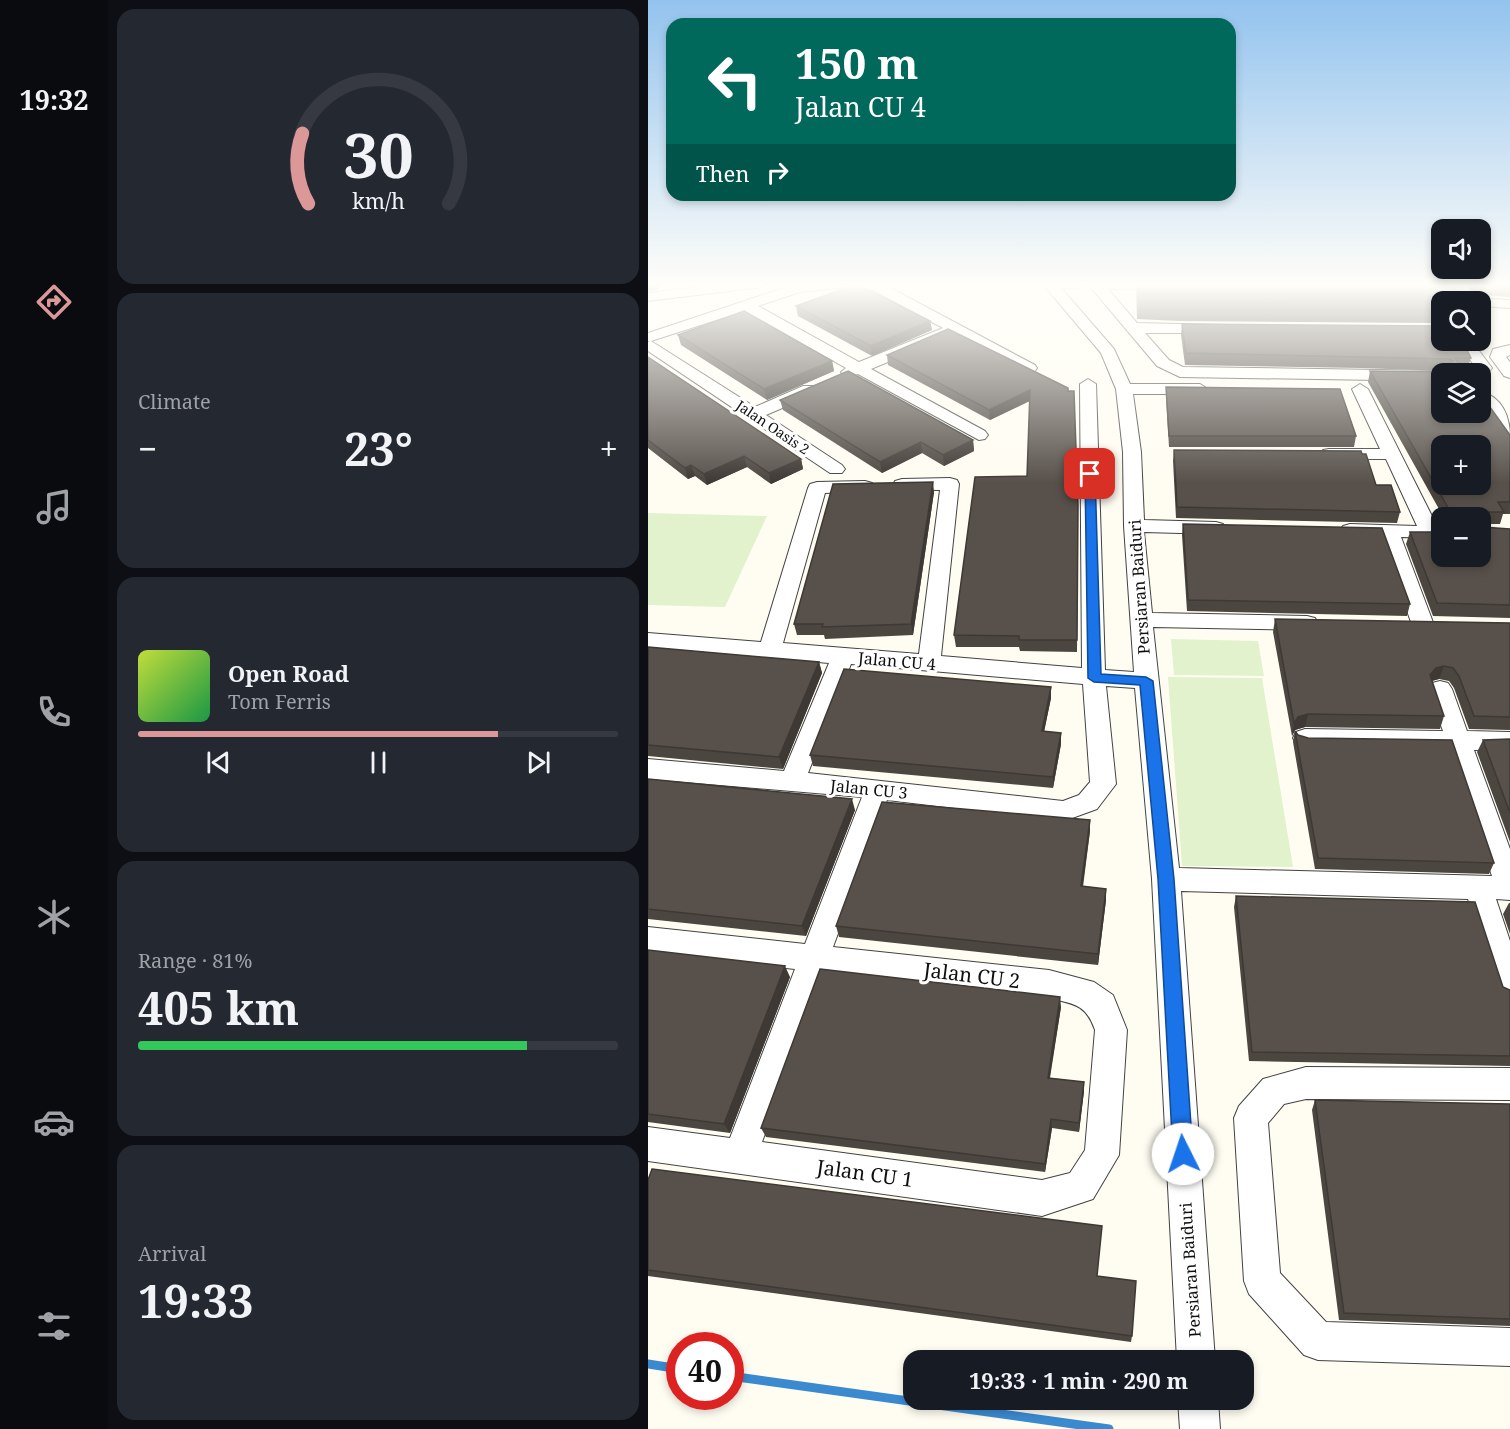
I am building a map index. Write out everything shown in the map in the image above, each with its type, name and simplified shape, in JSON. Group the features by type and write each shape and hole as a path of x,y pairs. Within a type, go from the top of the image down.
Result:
{"street":[{"name":"Jalan Oasis 2","path":"660,350 836,469"},
{"path":"826,350 979,435"},
{"path":"754,414 904,350"},
{"path":"994,350 1029,368"},
{"name":"Persiaran Baiduri","path":"1106,350 1124,389 1132,452 1134,526 1146,681 1166,879 1195,1350"},
{"path":"1152,350 1163,363 1180,372 1431,376"},
{"path":"1510,350 1499,352 1498,357 1510,373"},
{"path":"1088,384 1094,678"},
{"path":"1124,389 1431,390"},
{"path":"1360,389 1391,454 1431,523"},
{"path":"1491,403 1510,431"},
{"path":"1308,454 1391,454"},
{"path":"771,650 818,488 950,484 929,664"},
{"path":"1134,526 1239,528"},
{"path":"1331,530 1431,532"},
{"path":"1389,531 1434,625 1400,625"},
{"path":"1142,620 1329,623"},
{"name":"Jalan CU 4","path":"648,640 1146,681"},
{"path":"792,782 843,656"},
{"name":"Jalan CU 3","path":"648,769 878,789 1064,811 1088,801 1103,784 1094,678"},
{"path":"1166,879 1510,888 1440,689"},
{"path":"1305,738 1510,741"},
{"path":"740,1155 878,789"},
{"path":"1478,887 1510,986"},
{"name":"Jalan CU 2","path":"648,940 1049,984 1083,992 1102,1005 1111,1029 1102,1155 1081,1187"},
{"path":"1510,1084 1306,1083 1275,1090 1251,1118 1262,1281 1318,1341 1510,1347"},
{"name":"Jalan CU 1","path":"648,1144 1042,1198 1081,1187"},
{"path":"1199,1410 1200,1429"}],"green space":[{"path":"648,513 767,516 725,607 648,605"},
{"path":"1171,639 1258,641 1264,676 1174,675"},
{"path":"1168,677 1262,678 1293,867 1182,866"}],"building":[{"path":"701,350 812,350 832,361 764,389"},
{"path":"899,350 990,350 1068,388 1068,391 1074,391 1078,506 1077,640 1019,640 1019,636 954,635 975,477 1027,476 1030,390 989,410 887,355"},
{"path":"1186,350 1431,350 1468,351 1471,358 1455,358 1459,363 1450,363 1453,361 1451,359 1186,353"},
{"path":"648,357 801,459 769,473 744,456 704,474 691,465 685,468 648,440"},
{"path":"848,371 973,440 943,455 921,442 880,462 780,400"},
{"path":"1370,371 1431,372 1431,423 1491,423 1491,408 1510,435 1510,502 1498,502 1504,512 1491,512 1491,507 1448,507 1441,495 1491,495 1491,435 1431,435 1431,478"},
{"path":"1166,387 1340,389 1356,436 1169,436"},
{"path":"1174,450 1361,451 1362,454 1366,454 1376,485 1391,485 1400,512 1177,507"},
{"path":"933,482 911,624 822,627 823,624 794,624 833,484"},
{"path":"1183,524 1382,528 1410,604 1188,600"},
{"path":"1491,528 1510,529 1510,605 1437,603 1410,532 1431,532 1431,567 1491,567"},
{"path":"1275,619 1510,623 1510,717 1474,716 1459,676 1453,668 1444,666 1436,668 1430,675 1444,716 1308,714 1298,717 1294,723"},
{"path":"648,647 819,662 779,757 648,745"},
{"path":"844,669 1051,687 1042,731 1061,733 1053,777 810,755"},
{"path":"1295,731 1298,735 1308,738 1452,740 1494,863 1318,858"},
{"path":"1510,739 1510,813 1483,740"},
{"path":"648,779 852,799 802,926 648,909"},
{"path":"882,802 1090,820 1081,886 1106,889 1098,954 836,926"},
{"path":"1236,896 1475,902 1503,987 1510,990 1510,1056 1252,1052"},
{"path":"648,950 785,966 724,1124 648,1114"},
{"path":"820,969 1060,997 1048,1078 1084,1082 1079,1123 1051,1119 1045,1164 761,1128"},
{"path":"1315,1100 1510,1104 1510,1319 1344,1313"},
{"path":"652,1169 1102,1226 1097,1276 1136,1281 1132,1336 648,1270 648,1180"}],"waterway":[{"path":"648,1364 666,1367"},
{"path":"744,1378 1109,1429"}],"route":[{"path":"1090,474 1094,678 1146,681 1166,879 1183,1154"}]}
